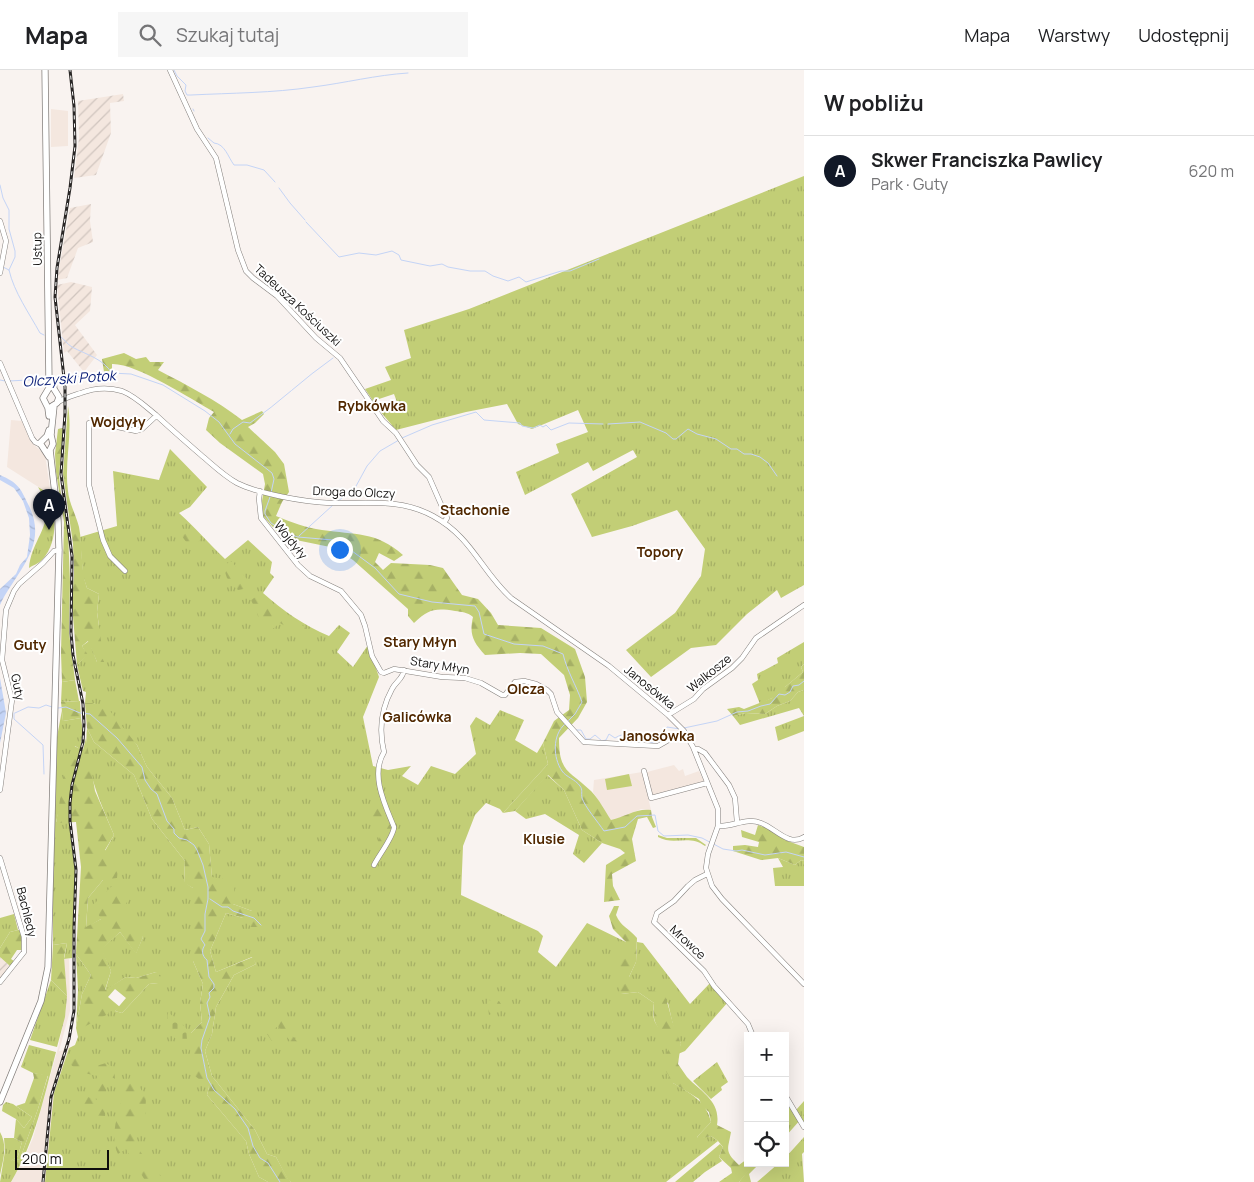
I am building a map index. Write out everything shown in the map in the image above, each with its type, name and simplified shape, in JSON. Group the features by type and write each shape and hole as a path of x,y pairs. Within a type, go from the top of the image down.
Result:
{"main road":[{"name":"Ustup","path":"45,70 49,356 51,379 49,388 43,398 53,405"},
{"name":"Ustup","path":"51,379 57,393"},
{"path":"0,1102 38,1008 46,979 59,550 51,460 46,443 57,393 47,391"}],"street":[{"name":"Tadeusza Kościuszki","path":"170,70 198,129 216,158 238,249 246,271 278,296 316,338 340,358 383,421 396,433 417,465 425,472 447,518 444,523"},
{"path":"0,221 6,241 0,273"},
{"path":"0,363 32,439 46,443"},
{"path":"53,405 66,398 95,389 117,390 134,397 228,478 243,486 262,492"},
{"path":"57,393 66,398"},
{"path":"124,571 110,556 103,540 89,485 89,423 95,422 136,431 147,425 156,416"},
{"name":"Droga do Olczy","path":"262,492 325,503 401,504 422,511 444,523 468,543 497,584 511,598 601,660"},
{"name":"Wojdyły","path":"262,492 260,511 262,520 298,565 310,576 342,591 359,611"},
{"name":"Guty","path":"0,790 12,700 2,660 6,610 19,584 54,551 59,550"},
{"name":"Walkosze","path":"668,715 694,699 703,689 732,668 742,658 756,638 804,605"},
{"name":"Stary Młyn","path":"359,611 365,626 372,656 381,672 384,673 394,668 442,677 474,680 502,695 505,695 515,682 524,681 536,684 544,687 551,694 555,710 584,742 646,746 661,745 684,731"},
{"name":"Janosówka","path":"601,660 668,715 684,731 708,782 718,811 718,826"},
{"path":"374,865 380,852 394,832 378,781 380,759 384,752 381,738 382,716 391,691 403,677 404,670"},
{"path":"694,749 705,753 729,785 735,798 737,822"},
{"path":"644,771 651,798 708,782"},
{"path":"804,837 794,840 762,823 748,820 718,826 706,864 707,874 712,886 720,897 804,984"},
{"name":"Bachledy","path":"0,858 24,937 25,947 24,952 0,982"},
{"name":"Mrowce","path":"707,874 695,880 657,914 654,922 704,970 714,986 748,1024 752,1032"},
{"path":"789,1101 804,1127"}],"shaded area":[{"path":"123,94 124,101 110,103 111,133 96,175 74,178 79,138 78,101"},
{"path":"51,109 68,111 68,146 51,147"},
{"path":"91,204 90,221 93,242 78,248 67,278 57,280 70,208"},
{"path":"71,282 92,287 90,311 75,325 97,355 84,372 67,351 64,353 57,285"},
{"path":"11,420 22,421 31,442 45,455 51,495 7,467"},
{"path":"674,765 679,771 683,769 685,776 699,771 704,781 652,796 647,772"},
{"path":"642,772 651,810 641,809 622,818 611,820 593,792 594,780"},
{"path":"0,957 10,966 0,979"},
{"path":"64,959 69,959 70,1011 59,1051 63,1050 66,1044 70,1044 54,1093 45,1182 11,1182 33,1138 58,1048 66,1010"}],"green space":[{"path":"804,176 804,585 781,598 777,590 747,614 716,645 691,648 651,677 626,650 675,613 701,576 705,549 677,510 632,526 592,537 571,494 637,457 633,450 593,471 588,462 525,495 516,472 559,453 556,444 588,432 578,410 532,429 518,424 507,404 466,412 396,430 379,410 397,402 394,394 373,401 365,389 391,380 385,367 411,358 404,330 469,309"},
{"path":"124,353 136,359 146,357 150,362 164,362 158,370 212,399 242,420 262,411 264,414 248,427 275,452 284,464 289,492 276,516 310,528 365,535 384,542 403,555 394,561 379,553 375,562 383,570 391,563 430,565 443,568 462,595 478,599 491,613 498,625 541,628 575,649 585,677 587,702 578,718 559,738 559,749 563,765 594,794 611,820 635,811 651,810 656,827 653,828 647,817 638,819 632,839 636,861 612,874 613,886 620,900 604,902 606,865 625,853 620,849 602,843 582,830 564,790 548,775 515,811 503,813 548,764 543,743 554,721 569,710 570,695 564,675 541,654 485,655 473,638 473,617 467,613 442,610 433,611 428,612 414,623 408,616 408,609 353,560 335,548 281,536 263,516 262,501 265,484 263,474 220,443 206,430 209,418 214,412 135,369 112,364 112,371 104,372 102,359"},
{"path":"68,406 70,427 67,469 68,491 79,527 83,573 87,588 99,594 97,612 104,662 97,662 88,641 82,646 88,655 77,665 72,604 73,544 63,474"},
{"path":"63,428 59,476 68,531 69,633 75,680 62,682 64,522 55,454 58,429"},
{"path":"170,449 207,487 190,507 179,513 225,559 248,540 272,562 270,573 274,577 263,593 294,617 320,632 329,636 339,625 350,633 337,652 353,667 368,645 379,677 363,717 373,766 388,770 411,766 402,776 418,785 431,766 455,774 476,754 470,726 476,717 490,725 500,710 524,720 515,740 537,753 543,743 548,764 503,813 500,809 486,803 475,815 463,846 461,895 538,931 543,936 538,952 556,967 587,923 626,942 621,994 638,992 654,1003 655,1022 672,1047 673,1083 697,1099 709,1115 711,1122 697,1137 711,1136 718,1141 666,1182 291,1182 288,1180 276,1157 267,1154 255,1130 212,1076 205,1051 212,1034 216,1007 234,975 256,964 252,957 216,972 210,951 226,913 243,918 252,911 233,904 212,878 209,844 198,827 185,830 172,798 147,767 137,745 94,703 85,703 86,692 83,691 77,665 87,655 82,646 89,641 97,662 99,626 97,612 99,594 87,588 83,576 80,537 117,526 113,471 159,480"},
{"path":"38,487 50,494 51,489 54,535 48,552 42,560 29,568 31,556 46,519 44,499"},
{"path":"187,529 201,538 193,551 181,535"},
{"path":"231,561 254,587 238,590 227,578 223,566"},
{"path":"260,594 306,628 305,637 280,623 270,631 262,624 251,600"},
{"path":"804,642 804,664 801,667 803,672 772,698 760,704 752,684 758,680 757,674 778,663 777,658"},
{"path":"804,664 804,690 798,692 790,701 777,706 765,714 746,713 733,716 727,709 739,707 744,709 772,698 776,688 785,687 803,672 801,667"},
{"path":"75,680 79,701 61,702 62,682"},
{"path":"804,690 804,716 799,708 740,725 733,716 746,713 765,714 777,706 790,701 798,692"},
{"path":"80,701 81,718 63,721 61,702"},
{"path":"85,703 94,703 110,711 137,745 147,767 172,798 185,830 198,827 209,844 212,877 235,881 233,904 252,911 267,927 251,927 243,918 226,913 210,951 216,972 253,957 256,964 234,975 216,1007 212,1034 205,1051 212,1076 255,1130 267,1154 276,1157 291,1182 268,1182 259,1177 249,1154 246,1141 207,1095 209,1087 195,1076 190,1056 191,1033 202,1022 200,1003 203,984 193,961 193,888 184,883 185,861 152,819 134,775 94,742 87,728"},
{"path":"62,710 63,721 81,718 83,732 80,749 75,746 56,822 69,822 75,871 72,958 64,959 67,943 53,945 57,737"},
{"path":"804,716 804,731 778,741 775,727"},
{"path":"87,728 94,742 134,775 152,819 185,861 184,882 193,888 193,961 203,984 200,1003 202,1022 191,1033 209,1087 207,1095 246,1141 249,1154 259,1177 268,1182 45,1182 54,1093 69,1048 75,1045 78,1037 76,1028 108,997 120,1007 115,1011 122,1013 149,984 158,983 156,972 136,978 126,977 105,991 111,971 101,949 120,932 136,953 143,937 101,919 86,928 88,898 103,880 105,851 114,835 98,796 90,769 86,742"},
{"path":"86,738 95,791 114,835 105,850 119,858 117,878 103,880 88,898 86,927 101,919 93,905 114,884 130,897 121,912 143,937 136,954 120,932 102,949 111,971 105,990 126,977 136,978 156,972 161,978 158,983 149,984 122,1013 115,1011 126,998 115,989 108,997 108,1014 84,1027 76,1028 82,994 91,975 76,954 81,867 76,822 56,823 64,776 74,746 83,750"},
{"path":"629,774 632,786 607,790 605,779"},
{"path":"547,775 564,790 582,830 602,843 584,863 573,854 579,835 545,814 526,819 515,811"},
{"path":"379,793 392,831 380,848 378,842 381,834 371,819 370,805"},
{"path":"758,825 772,830 785,840 804,847 804,861 801,860 795,865 778,858 761,860 733,851 733,846 758,847 759,842 742,837 741,830 755,835"},
{"path":"658,835 667,838 696,838 706,845 687,840 670,841 658,837"},
{"path":"778,858 795,865 801,860 804,861 804,886 775,886 773,868 783,867"},
{"path":"614,906 619,906 616,915 620,922 637,938 636,962 629,977 629,984 664,994 681,1043 678,1064 687,1077 713,1103 716,1109 717,1125 731,1132 728,1150 731,1156 739,1165 744,1161 744,1167 750,1167 739,1182 719,1182 732,1173 731,1168 719,1157 723,1147 711,1136 699,1139 697,1137 711,1122 709,1112 702,1106 699,1099 673,1083 661,1063 671,1045 655,1021 654,1003 638,992 621,994 616,977 615,960 626,942 613,929 609,916"},
{"path":"14,914 18,930 10,932 0,948 0,918"},
{"path":"20,930 23,947 22,950 17,950 11,959 14,961 10,966 0,957 0,948 10,932"},
{"path":"637,942 643,943 690,1004 711,982 728,1002 685,1051 678,1054 681,1043 675,1034 668,1003 629,985 629,977 636,962"},
{"path":"67,943 64,957 67,996 51,980 53,945"},
{"path":"76,954 91,975 82,994 76,1028 78,990"},
{"path":"51,980 67,996 65,1017 57,1047 30,1040"},
{"path":"487,1000 499,1001 503,1007 489,1015"},
{"path":"279,1007 289,1020 289,1032 301,1046 297,1049 278,1026 272,1031 278,1042 277,1049 265,1031 274,1022"},
{"path":"168,1012 186,1028 188,1051 166,1029"},
{"path":"29,1045 56,1052 33,1135 11,1182 0,1182 5,1151 4,1138 14,1138 22,1142 18,1156 11,1161 20,1159 48,1076 33,1073 21,1067"},
{"path":"73,1057 96,1066 106,1063 114,1068 115,1079 107,1074 105,1116 90,1115 83,1106 88,1097 98,1100 91,1088 98,1076 79,1072 68,1062"},
{"path":"717,1062 728,1082 711,1099 693,1081"},
{"path":"33,1073 48,1075 20,1159 9,1162 18,1156 22,1142 14,1138 16,1119 24,1128 32,1117 16,1106 25,1103 34,1078"},
{"path":"131,1074 146,1097 145,1119 134,1124 136,1145 150,1166 167,1182 146,1182 126,1149 118,1154 115,1145 115,1125"},
{"path":"804,1101 804,1124 801,1119 789,1132 789,1108 790,1107 796,1110"},
{"path":"6,1102 13,1104 32,1117 24,1128 16,1119 2,1111 3,1105"},
{"path":"0,1132 4,1148 0,1175"},
{"path":"804,1137 804,1152 802,1154 804,1182 757,1182 774,1167 789,1167 789,1154"},
{"path":"720,1144 723,1147 719,1157 722,1161 693,1182 675,1182"},
{"path":"749,1167 756,1167 749,1174 751,1182 739,1182"}],"water":[{"path":"0,475 15,483 20,489 34,519 35,533 28,558 0,605 0,589 16,574 20,565 27,557 30,535 29,518 23,501 14,488 0,480"},
{"path":"0,678 6,713 0,743"}],"waterway":[{"path":"174,70 186,85 185,91 187,95 298,89 408,73"},
{"path":"208,138 224,148 234,165 247,165 264,170 275,182"},
{"path":"0,185 3,198 9,210 9,229 15,251 15,257 9,270"},
{"path":"279,188 305,220"},
{"path":"306,222 339,257 359,253 376,255 392,251 399,255 401,260 430,266 442,264 470,271 485,271 508,281 519,277 526,282 561,271 570,271 599,259"},
{"path":"3,267 9,270 22,302 40,333 44,335"},
{"path":"60,336 72,347 99,360 112,373"},
{"path":"230,434 233,429 243,422 250,423 261,415 333,358"},
{"name":"Olczyski Potok","path":"56,379 111,373 131,374 163,385 219,422 235,444 272,473 274,479 271,493"},
{"name":"Olczyski Potok","path":"9,381 47,379"},
{"name":"Olczyski Potok","path":"0,380 5,381"},
{"path":"402,438 432,425 476,412 484,420 520,423 522,426 533,428 546,425 551,430 569,423 603,424"},
{"path":"608,424 640,422 666,433 673,439 676,439 688,429 697,434 716,439 731,449 737,449 744,454 760,457 768,463 777,476"},
{"path":"338,501 355,488 367,466 380,451 399,440"},
{"name":"Olczyski Potok","path":"270,497 265,514 271,523 288,534 298,537 333,540 348,548 375,568 399,594 432,602 475,606 479,612 484,634 514,644 543,646 563,654 582,702 568,721"},
{"path":"299,536 333,505"},
{"path":"684,728 717,721 737,712 748,711 770,704 779,694 785,695 790,692 793,686 799,685 804,681"},
{"path":"15,713 28,707 39,708 46,705 52,707"},
{"path":"58,708 66,707 80,713 90,714 117,738 142,767 145,780 157,794 167,821 174,829 174,833 179,838 187,840 194,845 197,850 208,887 205,931 201,939 205,945 203,953 207,960 209,977 214,984 214,988 209,993 210,997 207,1003 210,1017 201,1048 207,1078 214,1090 235,1109 248,1128 253,1146 260,1158 268,1163 280,1182"},
{"path":"14,713 14,719 43,745 44,774"},
{"name":"Olczyski Potok","path":"565,724 556,740 555,747 559,766 564,773 580,786 584,802 604,831 625,827 637,816 655,815 658,831 664,836 688,835 702,838 723,849 742,850 765,855 786,852 804,857"},
{"path":"575,730 581,730 586,739 590,739 595,735 602,741 606,740 609,734 615,738 629,735 646,741 657,742 662,738 667,727 680,729"},
{"path":"210,899 222,907 228,907 233,911 254,918 261,925"}],"railway":[{"path":"43,1182 51,1097 69,1039 74,1011 76,870 70,821 70,803 72,785 83,742 84,724 83,704 73,655 71,633 72,556 61,474 65,387 55,297 57,268 75,146 74,106 70,70"}],"place":[{"name":"Skwer Franciszka Pawlicy","path":"49,530"}],"district":[{"name":"Rybkówka","path":"372,405"},
{"name":"Wojdyły","path":"118,421"},
{"name":"Stachonie","path":"475,509"},
{"name":"Topory","path":"660,551"},
{"name":"Stary Młyn","path":"420,641"},
{"name":"Guty","path":"30,644"},
{"name":"Olcza","path":"526,688"},
{"name":"Galicówka","path":"417,716"},
{"name":"Janosówka","path":"657,735"},
{"name":"Klusie","path":"544,838"}]}
